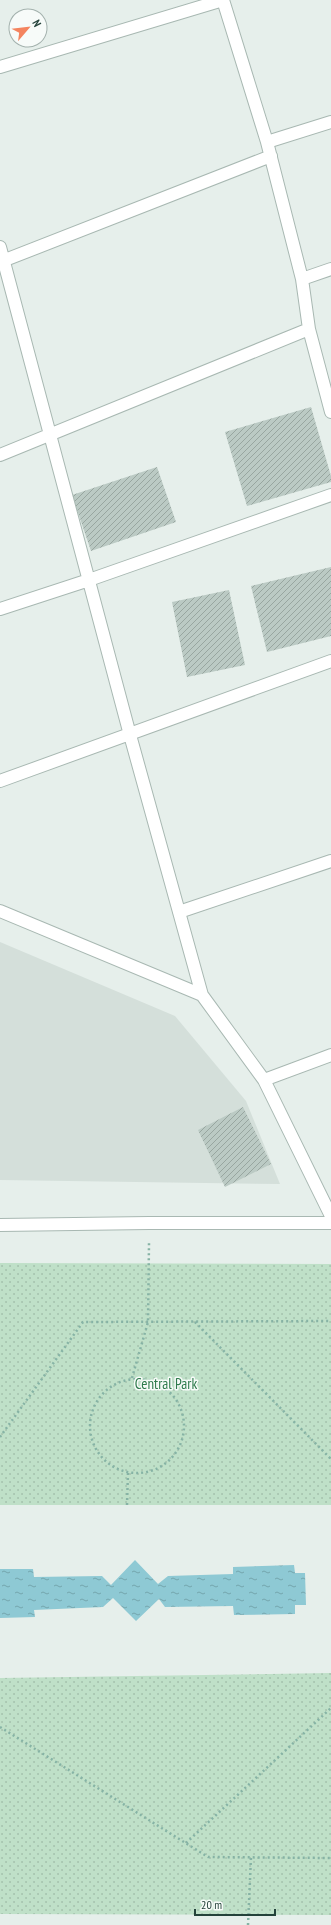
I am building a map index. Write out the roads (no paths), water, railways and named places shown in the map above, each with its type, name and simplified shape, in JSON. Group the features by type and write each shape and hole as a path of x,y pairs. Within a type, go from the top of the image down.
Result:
{"street":[{"path":"0,67 223,0 271,156 302,278 309,329 331,412"},
{"path":"267,142 331,122"},
{"path":"2,261 271,156"},
{"path":"0,247 2,261 51,434 130,735 202,995 264,1080 331,1216"},
{"path":"302,278 331,269"},
{"path":"0,454 309,329"},
{"path":"0,609 89,580 331,495"},
{"path":"0,780 130,735 331,661"},
{"path":"179,912 331,861"},
{"path":"0,912 202,995"},
{"path":"264,1080 331,1055"},
{"path":"0,1226 149,1223 331,1223"}],"water":[{"path":"135,1560 158,1584 168,1576 233,1574 233,1567 294,1565 295,1573 305,1573 306,1605 295,1605 295,1614 234,1615 233,1606 165,1607 159,1599 136,1621 113,1598 103,1607 34,1610 35,1617 0,1618 0,1569 33,1569 34,1577 102,1576 111,1585"}],"park label":[{"name":"Central Park","path":"166,1384"}]}
